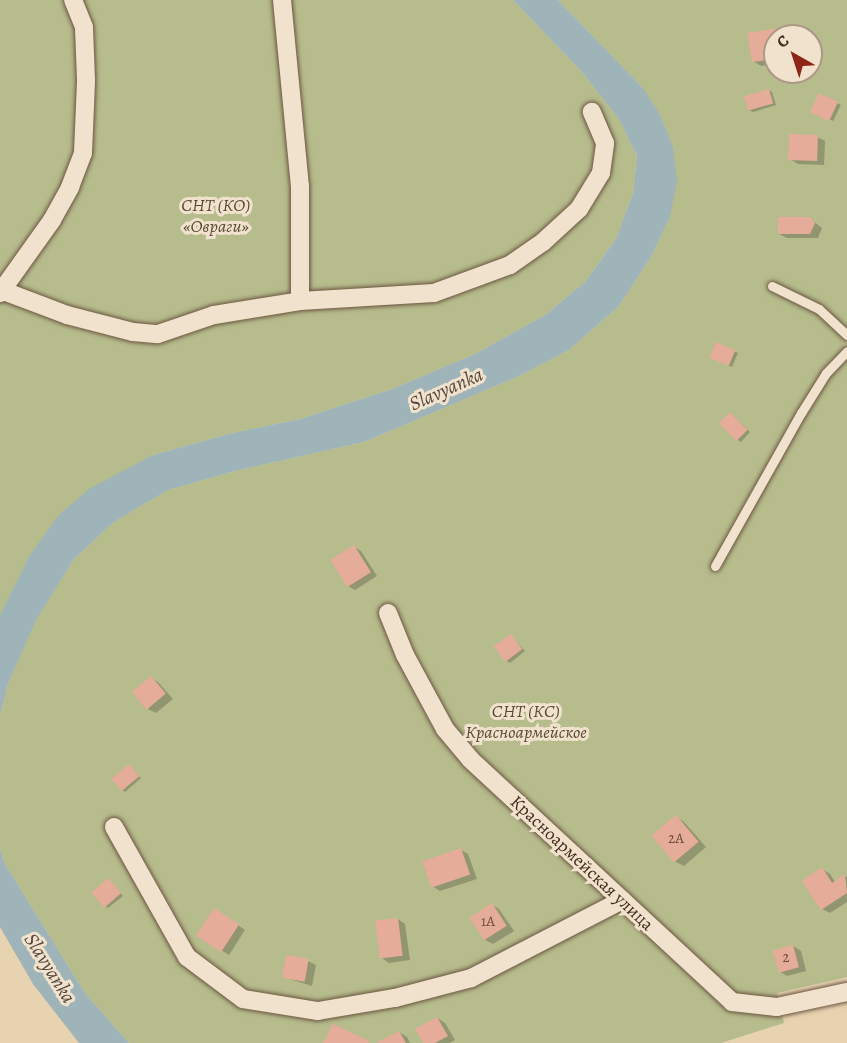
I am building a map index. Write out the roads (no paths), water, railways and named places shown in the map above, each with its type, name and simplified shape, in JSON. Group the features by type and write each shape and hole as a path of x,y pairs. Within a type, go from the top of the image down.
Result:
{"street":[{"path":"73,0 84,27 86,80 83,153 70,186 52,220 1,292 67,315 133,332 158,334 214,315 300,301 434,293 510,265 543,242 579,209 601,173 605,143 592,112"},
{"path":"282,0 300,186 300,301"},
{"name":"Красноармейская улица","path":"388,613 405,655 445,729 471,760 732,1002 777,1007 847,992"},
{"path":"114,827 187,957 243,999 318,1011 395,998 471,978 622,900"}],"lane":[{"path":"772,286 819,309 847,335"},
{"path":"715,566 807,403 826,373 847,351"}],"water":[{"name":"Slavyanka","path":"513,0 558,0 643,88 660,115 673,147 677,181 670,217 651,257 619,306 569,350 515,378 364,442 235,471 168,490 114,522 74,559 36,620 8,684 0,716 0,615 30,555 59,515 89,489 153,455 232,433 300,419 392,389 475,354 545,315 585,282 616,239 633,193 637,156 619,119 581,71"},
{"name":"Slavyanka","path":"0,849 5,864 85,993 129,1043 79,1043 33,984 0,927"}],"park label":[{"name":"СНТ (КО) «Овраги»","path":"216,216"},
{"name":"СНТ (КС) Красноармейское","path":"526,722"}]}
